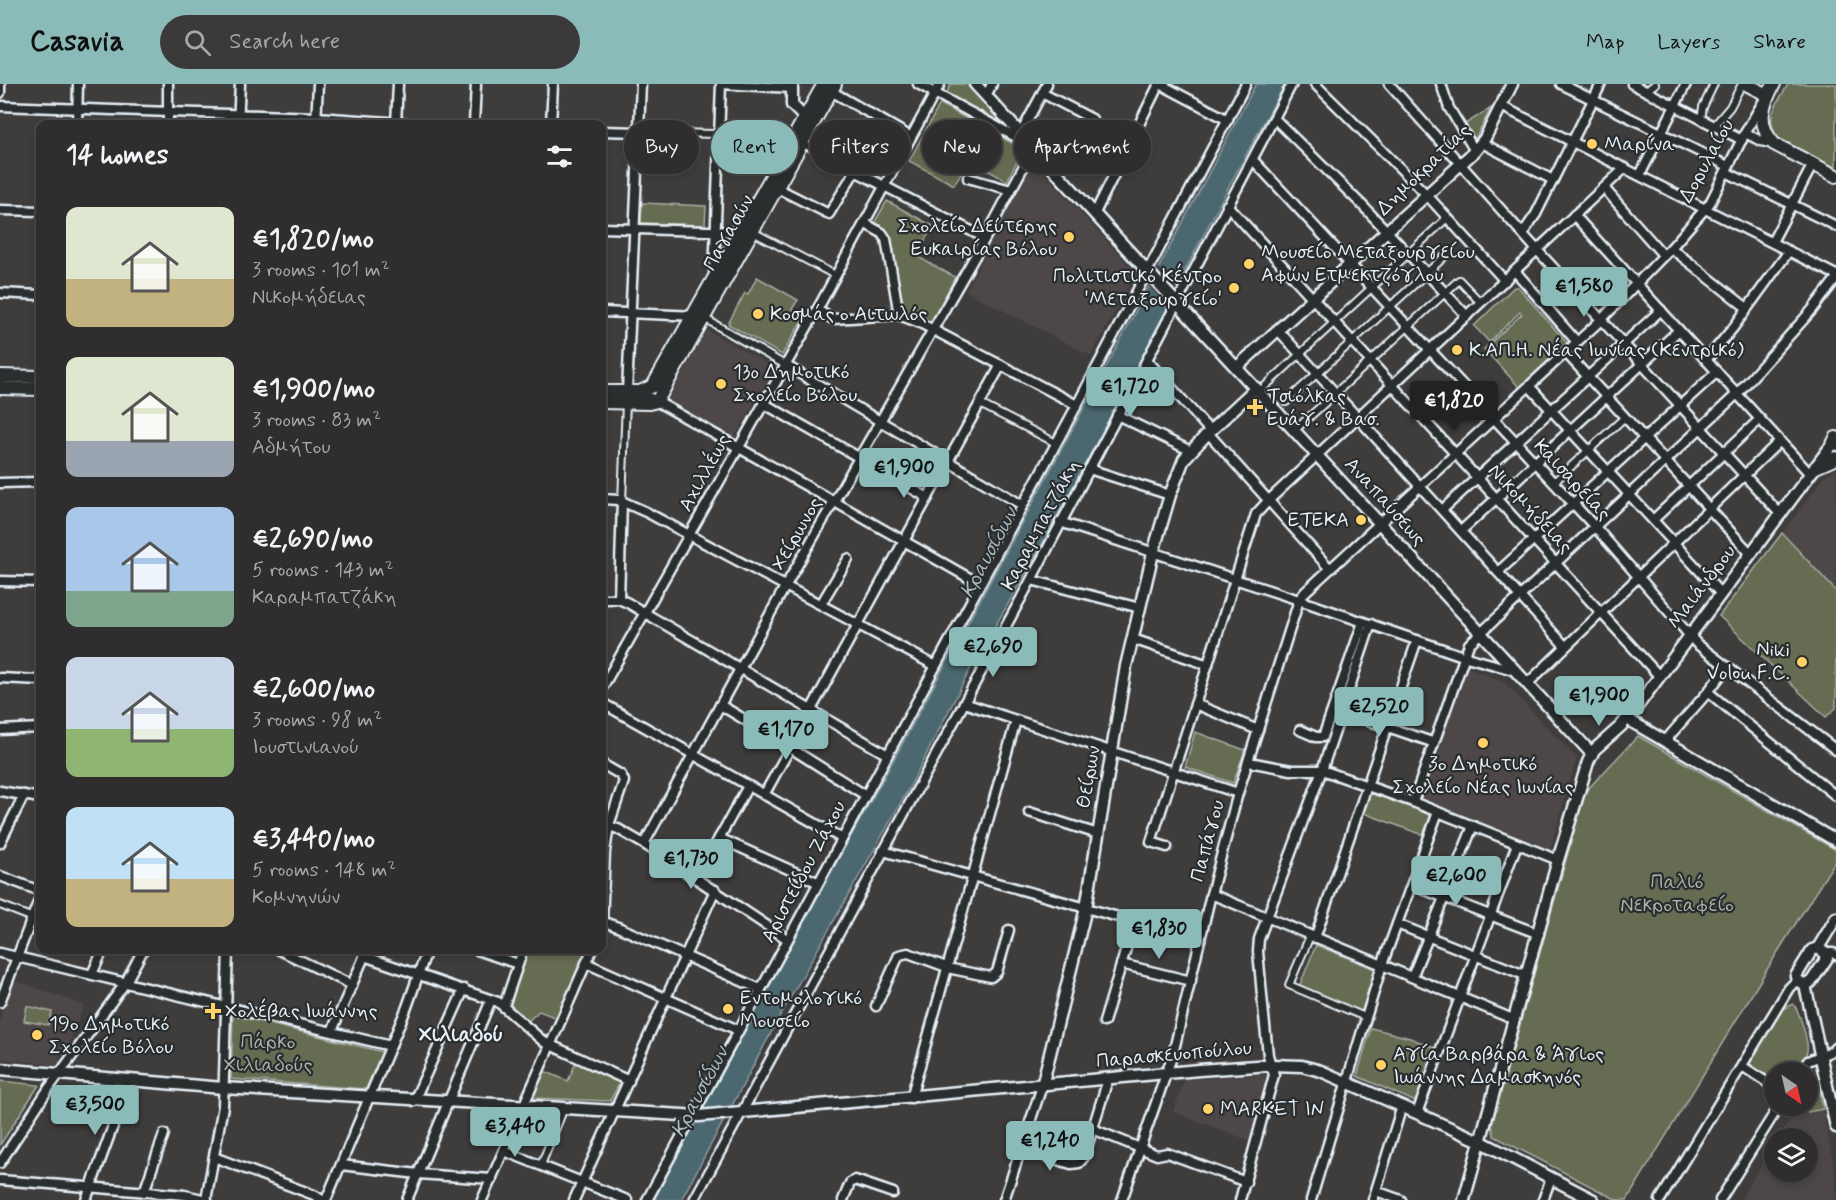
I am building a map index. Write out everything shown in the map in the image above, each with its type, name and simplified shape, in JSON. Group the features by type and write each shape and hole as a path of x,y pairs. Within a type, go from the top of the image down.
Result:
{"main road":[{"path":"1744,84 1769,93 1763,123 1766,134 1774,144 1836,176"},
{"name":"Παγασών","path":"798,141 808,114 830,86"},
{"name":"Παγασών","path":"798,141 830,86"},
{"name":"Παγασών","path":"640,392 653,386 699,316 714,280 778,174"},
{"name":"Παγασών","path":"657,401 742,234 777,188 783,174"},
{"path":"0,376 36,377"},
{"path":"0,388 36,389"},
{"path":"606,401 640,392"},
{"path":"606,393 649,403 657,401"},
{"path":"1813,471 1836,458"}],"street":[{"path":"0,84 0,93"},
{"path":"77,120 78,84"},
{"path":"168,84 168,120"},
{"path":"238,120 240,84"},
{"path":"316,120 318,84"},
{"path":"396,120 398,84"},
{"path":"474,120 476,84"},
{"path":"551,120 553,84"},
{"path":"640,120 641,84"},
{"path":"720,120 721,84 792,86 793,106 800,113 808,114"},
{"path":"918,84 1014,136"},
{"name":"Αχιλλέως","path":"606,681 836,275 940,84"},
{"name":"Αναπαύσεως","path":"975,84 1014,126"},
{"path":"986,96 992,84"},
{"path":"1028,120 1047,84"},
{"path":"1095,213 1160,84 1228,120"},
{"name":"Αριστείδου Ζάχου","path":"647,1200 695,1116 738,1030 934,665 1150,273 1246,84"},
{"name":"Καραμπατζάκη","path":"694,1200 735,1114 964,704 1293,84"},
{"path":"1315,84 1426,194 1505,281"},
{"path":"1389,84 1537,250 1781,515"},
{"path":"1441,84 1449,108 1478,147 1553,180"},
{"name":"Δημοκρατίας","path":"1237,367 1478,147 1512,84"},
{"path":"1561,84 1836,226"},
{"path":"1523,233 1536,214 1601,84"},
{"path":"1634,84 1714,126 1774,144"},
{"path":"1646,91 1655,84"},
{"path":"1640,175 1686,84"},
{"path":"1701,119 1705,102 1714,84"},
{"path":"1714,126 1730,107 1744,84"},
{"path":"830,86 911,136"},
{"path":"1042,93 1092,119"},
{"name":"Δορυλαίου","path":"1380,523 1530,387 1664,256 1706,208 1743,136 1769,93"},
{"path":"0,106 239,114 305,120"},
{"path":"1413,802 1432,742 1469,644 1737,394 1812,310 1836,277 1706,208 1501,106"},
{"path":"1275,119 1387,231 1467,316"},
{"path":"606,131 624,132"},
{"path":"798,141 810,147"},
{"name":"Καισαρείας","path":"1253,160 1595,527 1690,636 1702,648 1836,750"},
{"path":"1772,242 1813,164"},
{"path":"1167,847 1151,842 1253,519 1268,501 1625,168"},
{"path":"619,599 637,174"},
{"path":"714,280 718,174"},
{"path":"777,188 829,214 853,174"},
{"path":"861,174 986,238"},
{"name":"Χείρωνος","path":"644,844 786,585 934,331 1020,174"},
{"name":"Αναπαύσεως","path":"1059,174 1592,754"},
{"path":"968,178 1011,190"},
{"path":"1604,188 1664,256"},
{"name":"Νικομήδειας","path":"1227,205 1660,676"},
{"path":"0,210 36,212"},
{"path":"1574,215 1780,441 1813,471"},
{"path":"1258,390 1448,218"},
{"path":"864,223 882,233 886,239 899,315"},
{"path":"606,228 716,231 742,234 836,275"},
{"path":"1671,248 1747,308"},
{"path":"1707,360 1789,251"},
{"path":"1286,402 1443,258"},
{"path":"1515,271 1577,342"},
{"path":"1295,430 1459,280 1481,303"},
{"path":"0,293 36,295"},
{"path":"816,310 833,319 899,315 1077,405"},
{"path":"1442,510 1661,310"},
{"path":"606,312 699,316 1022,505"},
{"path":"1278,330 1565,646"},
{"path":"1461,531 1679,330"},
{"path":"1566,353 1751,554"},
{"path":"1147,360 1268,501 1330,569"},
{"path":"764,795 1001,365"},
{"path":"1498,572 1717,372"},
{"path":"1530,387 1721,594"},
{"name":"Θείρων","path":"1004,1200 1042,1086 1086,908 1124,674 1153,553 1170,495 1182,461 1209,432 1258,390"},
{"path":"640,392 980,584"},
{"path":"763,403 860,458"},
{"path":"980,404 1056,442"},
{"path":"1117,416 1191,451"},
{"path":"1553,483 1625,417"},
{"path":"1653,520 1760,418"},
{"path":"1527,684 1780,441"},
{"name":"Μαιάνδρου","path":"1592,754 1628,719 1835,441"},
{"path":"1089,469 1170,495"},
{"path":"892,477 928,498"},
{"path":"0,483 36,482"},
{"path":"606,499 622,501 690,535 934,665"},
{"path":"1060,522 1463,656 1515,670"},
{"name":"Παπάγου","path":"1122,1200 1167,1073 1191,981 1210,894 1238,793 1299,600 1380,523"},
{"path":"821,604 848,559"},
{"path":"1031,580 1140,608"},
{"path":"0,581 36,582"},
{"path":"606,599 619,599 646,613 886,754"},
{"path":"1240,1200 1274,1074 1263,1006 1259,939 1322,770 1338,710 1367,623"},
{"path":"1133,639 1208,665"},
{"path":"1365,1017 1289,985 1312,937 1368,786 1417,640"},
{"path":"1665,741 1727,667"},
{"path":"0,678 36,680"},
{"path":"1708,692 1836,796"},
{"path":"964,704 1112,750 1238,793"},
{"path":"1195,704 1258,730"},
{"path":"606,705 841,838"},
{"path":"720,705 865,795"},
{"path":"1338,710 1432,742"},
{"path":"1300,730 1322,738 1338,710"},
{"path":"1628,719 1835,839"},
{"path":"911,1098 1016,720"},
{"path":"0,730 36,728"},
{"path":"1464,1200 1558,860 1592,754"},
{"path":"1249,762 1291,770 1322,770 1413,802 1558,860"},
{"path":"606,766 621,775 624,781 606,822"},
{"path":"696,878 748,786"},
{"path":"0,791 36,797"},
{"path":"0,843 24,795"},
{"path":"1029,812 1098,834"},
{"path":"1311,1200 1382,965 1438,812"},
{"path":"606,825 644,844 788,939"},
{"path":"1412,977 1473,826"},
{"path":"719,838 817,882"},
{"path":"1417,1113 1517,844"},
{"path":"883,851 1200,940"},
{"path":"0,876 36,890"},
{"path":"1412,885 1539,934"},
{"path":"574,1200 715,890"},
{"path":"1210,894 1515,1020"},
{"path":"0,905 33,918"},
{"path":"0,1002 2,990 36,909"},
{"path":"1660,1200 1789,988 1811,982 1827,958 1826,952 1836,918"},
{"path":"1104,1022 1134,922"},
{"path":"606,923 760,989"},
{"path":"1396,924 1527,976"},
{"path":"876,1006 899,955 908,952 947,967 991,977 997,972 1009,930"},
{"path":"1826,952 1812,950 1796,976 1801,983 1821,1056 1836,1127"},
{"path":"0,953 391,1046"},
{"path":"92,974 102,954"},
{"path":"0,1163 58,1075 126,982 141,954"},
{"path":"0,1180 185,1195 206,1200 223,1106 228,954"},
{"path":"287,954 352,985"},
{"path":"332,1031 364,954"},
{"path":"370,954 420,975 491,999 504,1006 535,1036 550,1045 629,1081"},
{"path":"214,1157 324,1200 391,1046 420,975 426,954"},
{"path":"489,954 518,964"},
{"path":"504,1006 522,954"},
{"path":"482,1200 590,954"},
{"path":"586,963 738,1030"},
{"path":"1121,964 1191,981"},
{"path":"414,1101 464,989"},
{"path":"407,1200 491,999"},
{"path":"1807,1062 1836,1047"},
{"name":"Παρασκευοπούλου","path":"0,1070 129,1082 414,1101 695,1116 1167,1073 1271,1065 1306,1067 1346,1082 1480,1141 1589,1199"},
{"path":"1742,1066 1764,1080"},
{"path":"1021,1149 1071,1164 1082,1161 1108,1079"},
{"path":"86,1200 129,1082"},
{"path":"1373,1200 1402,1106"},
{"path":"540,1165 564,1108"},
{"path":"1720,1200 1773,1116"},
{"path":"1093,1129 1157,1155 1167,1153 1174,1155 1246,1182"},
{"path":"144,1192 164,1134"},
{"path":"504,1151 627,1200"},
{"path":"341,1165 418,1174 492,1179"},
{"path":"1544,1200 1551,1178"},
{"path":"843,1200 850,1183 855,1180 893,1193"},
{"path":"1376,1191 1401,1200"}],"shaded area":[{"path":"1026,174 1045,174 1136,273 1091,356 966,291"},
{"name":"13o Δημοτικό Σχολείο Βόλου","path":"707,330 775,368 734,438 668,400"},
{"path":"1836,469 1836,591 1782,533 1825,476"},
{"path":"1469,668 1503,681 1577,758 1550,850 1420,798"},
{"name":"19ο Δημοτικό Σχολείο Βόλου","path":"13,980 84,1005 67,1050 60,1052 59,1065 0,1059 0,1019 5,998"},
{"path":"1266,1074 1269,1079 1251,1141 1173,1112 1184,1080"},
{"path":"1823,1109 1836,1178 1836,1200 1740,1200 1764,1160 1764,1182 1818,1182 1818,1128 1785,1128 1792,1117 1818,1116 1818,1110"}],"green space":[{"path":"951,84 967,84 1007,125 1005,127 1002,125 1002,120 992,120 946,94"},
{"path":"1788,84 1836,84 1836,168 1778,138 1774,131 1772,117 1776,104"},
{"path":"940,104 970,120 931,120"},
{"path":"1491,108 1475,139 1465,124"},
{"path":"922,137 922,168 910,162"},
{"path":"1002,138 1014,144 1014,167 1007,181 994,174 1002,174"},
{"path":"933,174 961,174 954,185"},
{"path":"887,201 933,226 916,256 955,277 932,323 899,310 888,234 873,225"},
{"path":"642,203 706,206 705,225 641,223"},
{"path":"757,277 798,300 792,309 804,317 782,355 728,324 745,293 748,294"},
{"path":"1514,287 1518,287 1568,344 1520,388 1484,349 1522,314 1520,312 1489,342 1474,326"},
{"name":"Niki Volou F.C.","path":"1782,533 1836,591 1836,708 1826,717 1719,616"},
{"path":"1195,732 1245,750 1233,783 1185,767"},
{"name":"Παλιό Νεκροταφείο","path":"1638,736 1836,850 1836,860 1627,1200 1617,1200 1494,1136 1492,1124 1585,792"},
{"path":"1369,789 1432,813 1423,835 1361,812"},
{"path":"1316,945 1375,969 1361,1014 1299,987"},
{"path":"526,954 585,954 557,1018 539,1011 527,1022 509,1004"},
{"path":"1793,1004 1798,1013 1805,1034 1806,1054 1802,1062 1764,1062 1764,1076 1747,1065 1782,1009"},
{"path":"27,1006 52,1012 48,1025 24,1021"},
{"name":"Πάρκο Χιλιαδούς","path":"233,1015 383,1052 366,1089 231,1079"},
{"path":"1371,1028 1410,1038 1435,1048 1416,1102 1357,1076"},
{"path":"577,1060 621,1080 610,1101 532,1098 544,1071 568,1081"},
{"path":"0,1081 39,1085 0,1145"},
{"path":"1818,1082 1823,1109 1818,1110"}],"water":[{"path":"1256,84 1285,84 1230,184 1176,288 1163,319 1096,444 1029,568 973,664 909,788 784,1009 681,1200 654,1200 1112,356"}],"pier":[{"path":"1157,266 1178,290 1170,309 1147,284"}],"place":[{"name":"Μαρίνα","path":"1592,144"},
{"name":"Σχολείο Δεύτερης Ευκαιρίας Βόλου","path":"1069,237"},
{"name":"Μουσείο Μεταξουργείου Αφών Ετμεκτζόγλου","path":"1249,264"},
{"name":"Πολιτιστικό Κέντρο 'Μεταξουργείο'","path":"1234,288"},
{"name":"Κοσμάς ο Αιτωλός","path":"758,314"},
{"name":"Κ.ΑΠ.Η. Νέας Ιωνίας (Κεντρικό)","path":"1457,350"},
{"name":"13o Δημοτικό Σχολείο Βόλου","path":"721,384"},
{"name":"Τσιόλκας Ευάγ. & Βασ.","path":"1255,407"},
{"name":"ΕΤΕΚΑ","path":"1361,520"},
{"name":"Niki Volou F.C.","path":"1802,662"},
{"name":"3ο Δημοτικό Σχολείο Νέας Ιωνίας","path":"1483,743"},
{"name":"Εντομολογικό Mουσείο","path":"728,1009"},
{"name":"Χολέβας Ιωάννης","path":"213,1011"},
{"name":"19ο Δημοτικό Σχολείο Βόλου","path":"37,1035"},
{"name":"Αγία Βαρβάρα & Άγιος Ιωάννης Δαμασκηνός","path":"1381,1065"},
{"name":"MARKET IN","path":"1208,1109"}],"district":[{"name":"Χιλιαδού","path":"461,1035"}],"water label":[{"name":"Κραυσίδων","path":"989,553"},
{"name":"Κραυσίδων","path":"700,1092"}]}
